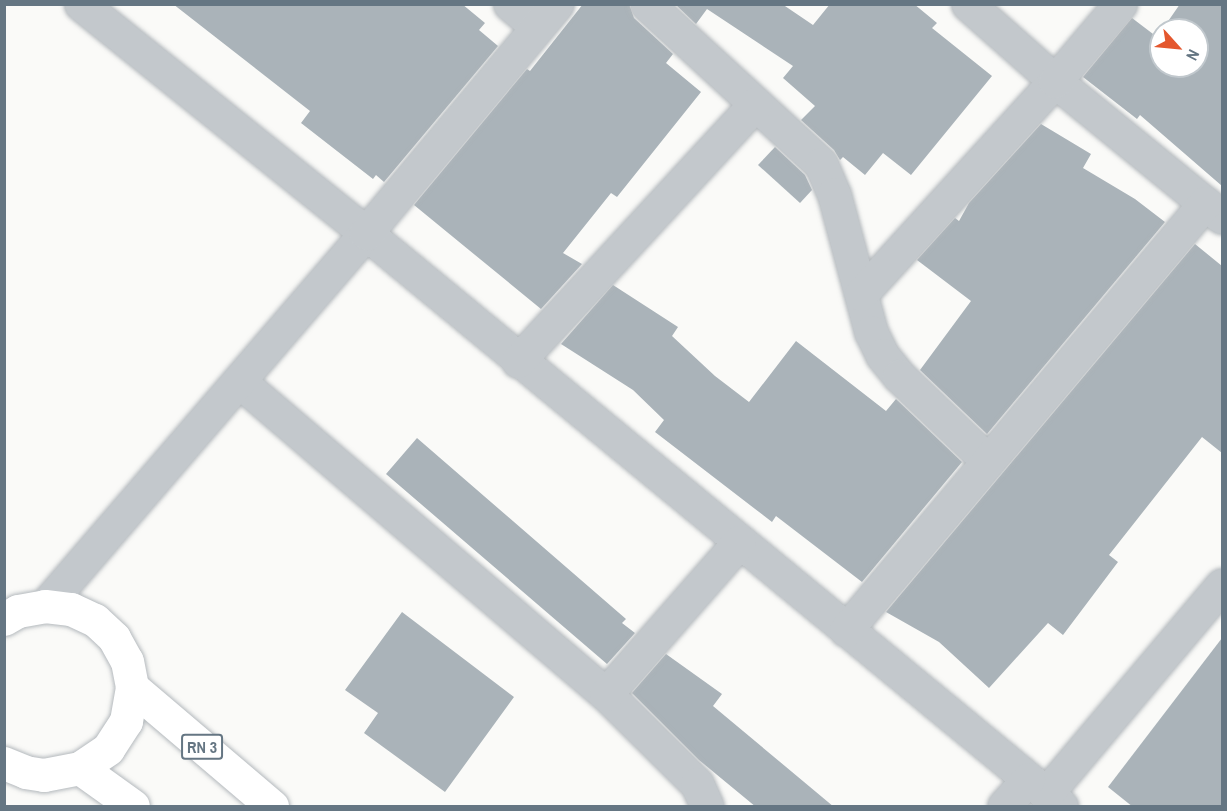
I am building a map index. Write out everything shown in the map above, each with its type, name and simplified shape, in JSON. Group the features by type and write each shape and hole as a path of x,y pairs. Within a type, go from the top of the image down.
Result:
{"highway":[{"path":"4,763 26,772 44,775 80,768 108,749 126,721 132,687 127,661 114,638 101,626 71,609 18,609"},
{"name":"RN 3","path":"132,687 272,807"},
{"path":"80,768 133,807"}],"street":[{"path":"81,4 366,233 518,361 1045,793"},
{"path":"18,609 239,381 547,16 510,4"},
{"path":"646,4 821,164 834,194 872,332 882,355 899,376 988,461"},
{"path":"846,630 988,461 1214,210 1055,81 968,4"},
{"path":"861,294 1055,81 1120,4"},
{"path":"518,361 755,104"},
{"path":"239,381 606,694 697,784 707,807"},
{"path":"606,694 739,542"},
{"path":"1004,807 1045,793 1222,585"}],"building":[{"path":"173,4 462,4 485,23 479,30 498,46 384,182 376,175 373,179 301,123 310,111"},
{"path":"583,4 629,4 634,18 673,54 666,63 701,92 617,197 611,193 563,253 582,264 541,309 414,205 527,69 530,71"},
{"path":"675,4 782,4 813,25 830,4 914,4 937,23 932,28 992,76 911,175 883,153 865,175 843,157 840,160 834,150 801,120 815,106 783,78 793,66 707,9 696,24"},
{"path":"1180,4 1222,4 1222,186 1140,115 1137,119 1083,77 1132,18 1149,31 1149,78 1209,78 1209,18 1170,18"},
{"path":"1041,124 1091,154 1083,168 1135,199 1165,222 987,434 920,370 971,301 917,260 955,218 959,221 969,203"},
{"path":"775,147 805,175 812,190 800,203 758,165"},
{"path":"1195,244 1222,266 1222,453 1202,437 1109,555 1118,562 1063,635 1048,623 989,688 939,642 886,612"},
{"path":"613,285 678,327 672,336 715,376 749,402 796,341 886,411 896,399 962,462 862,582 776,516 772,522 655,432 664,420 633,390 561,344"},
{"path":"417,438 626,619 622,623 635,633 607,664 386,474"},
{"path":"402,612 514,697 445,792 364,733 378,713 345,690"},
{"path":"1222,638 1222,807 1133,807 1108,787"},
{"path":"666,654 722,694 713,706 834,807 756,807 699,760 632,693"}]}
